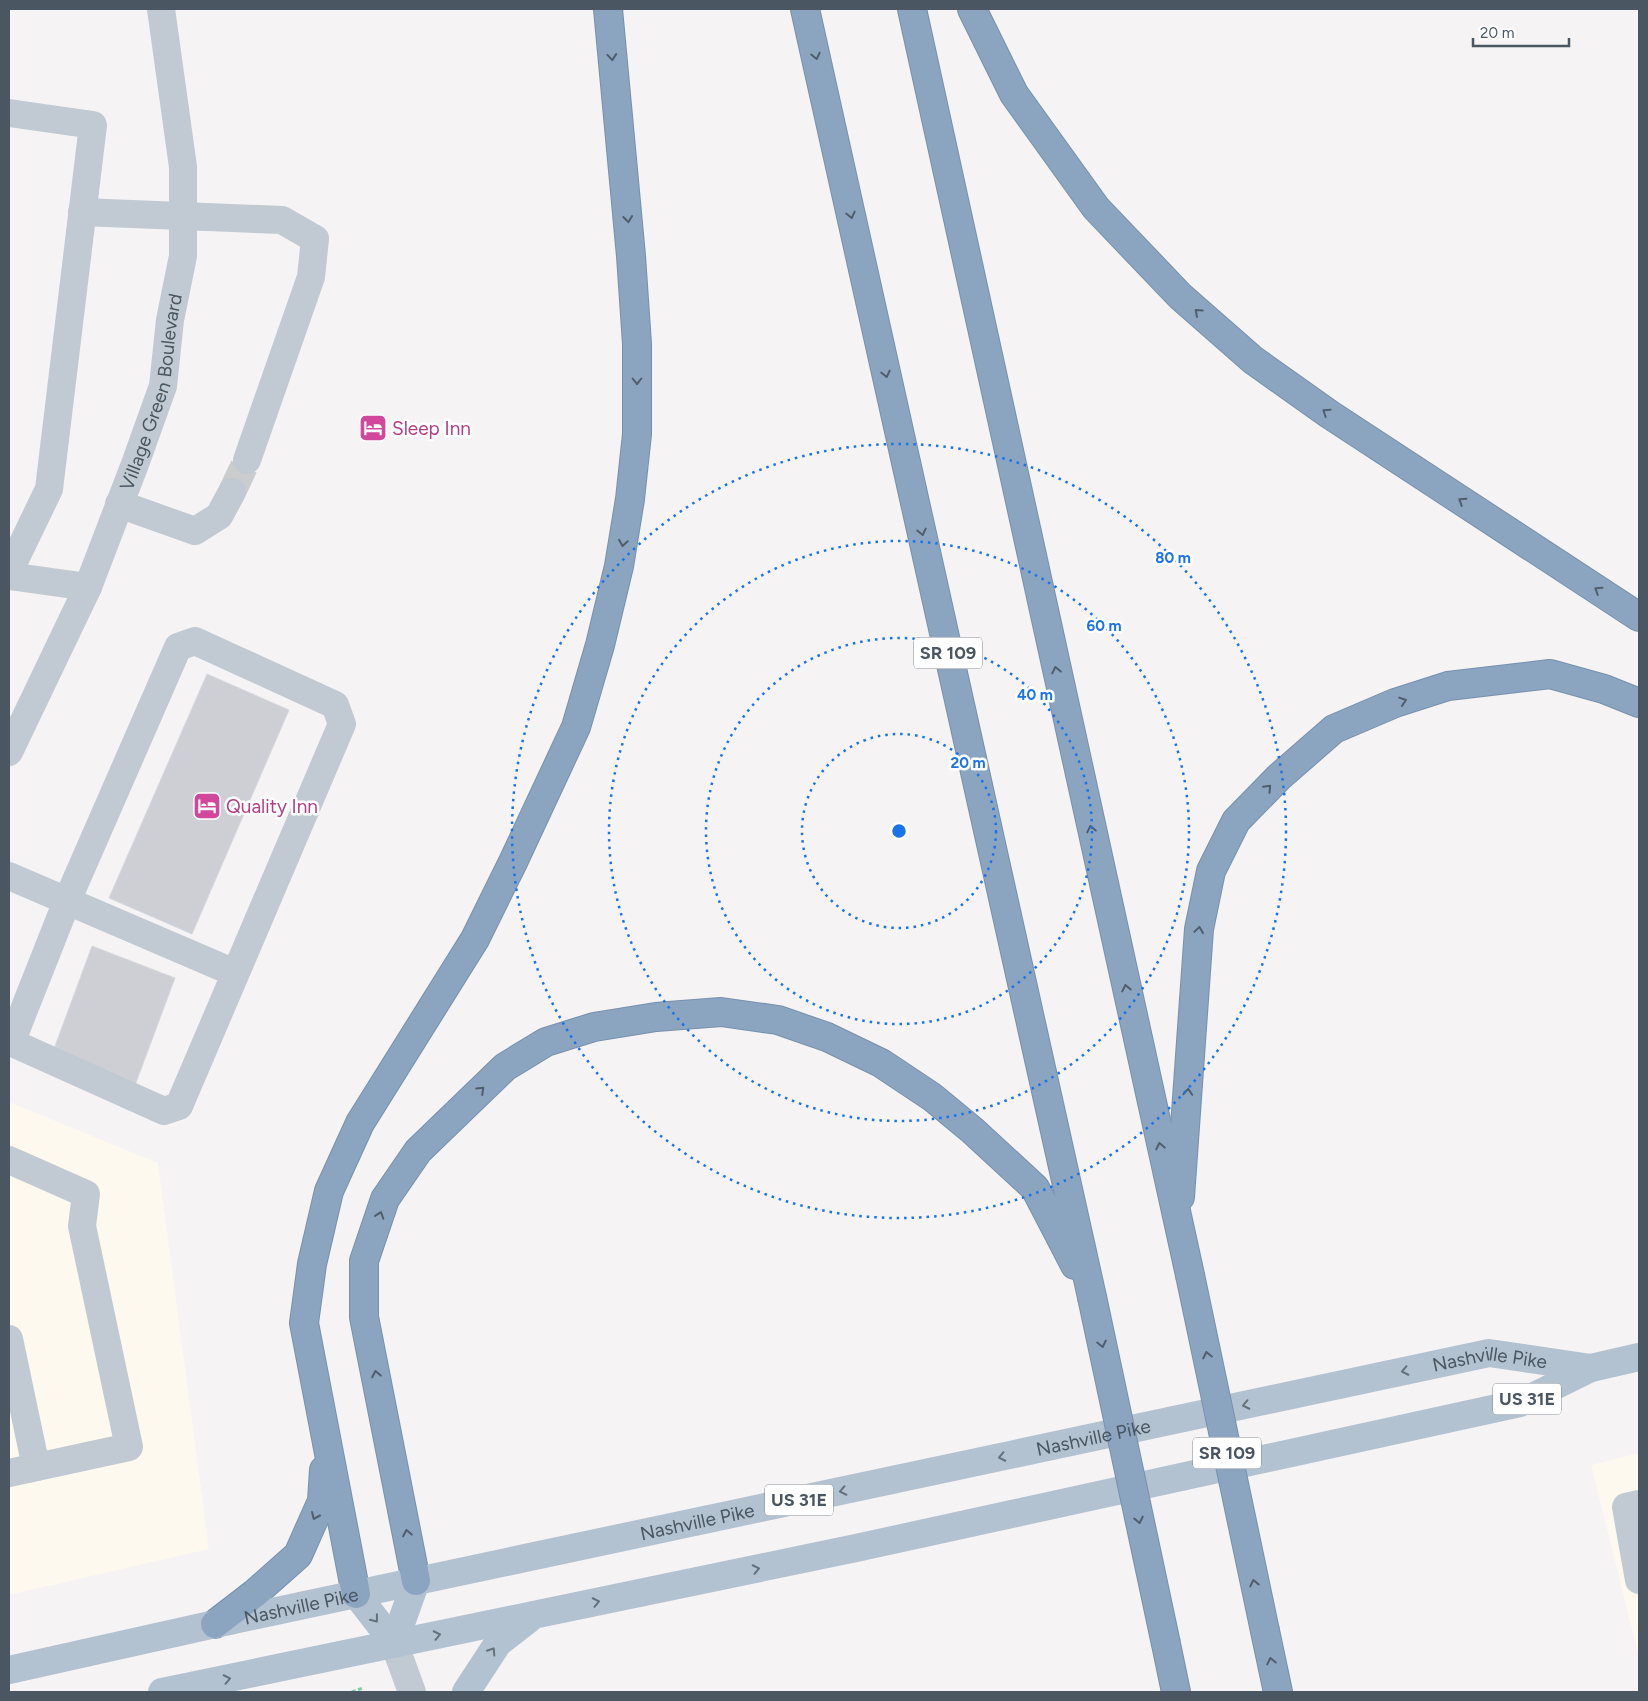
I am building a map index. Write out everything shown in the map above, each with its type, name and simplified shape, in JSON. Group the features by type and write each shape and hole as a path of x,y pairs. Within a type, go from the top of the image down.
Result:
{"highway":[{"path":"356,1594 304,1323 312,1264 329,1191 360,1123 475,939 576,727 600,645 619,566 630,499 637,434 636,344 632,256 608,9"},
{"name":"SR 109","path":"805,9 1092,1297 1176,1692"},
{"name":"SR 109","path":"912,9 1178,1228 1190,1275 1278,1692"},
{"path":"972,9 1014,94 1096,208 1180,296 1253,360 1329,414 1639,616"},
{"path":"1178,1228 1199,930 1211,871 1236,821 1279,777 1334,730 1395,703 1448,686 1550,674 1604,689 1639,703"},
{"path":"416,1581 364,1317 364,1261 385,1198 418,1151 505,1067 546,1042 594,1027 656,1017 721,1012 778,1020 827,1037 881,1063 932,1097 972,1130 1035,1188 1092,1297"},
{"path":"214,1624 254,1594 298,1555 322,1501 326,1434"}],"main road":[{"name":"Nashville Pike","path":"9,1670 214,1624 1489,1354 1591,1368"},
{"name":"Nashville Pike","path":"162,1692 856,1548 1520,1403 1591,1368 1639,1357"},
{"path":"394,1644 416,1581"},
{"path":"356,1594 394,1644"},
{"path":"466,1692 498,1643 535,1614"}],"street":[{"name":"Village Green Boulevard","path":"9,752 88,587 163,386 170,320 182,256 183,167 161,9"},
{"path":"9,114 93,125 49,489 9,574 88,587"},
{"path":"82,212 282,220 315,239 311,277 247,460"},
{"path":"120,504 195,531 219,516 232,492"},
{"path":"195,641 335,705 342,724 235,972 179,1106 164,1111 17,1045 14,1035 67,901 178,647 195,641"},
{"path":"9,876 235,972"},
{"path":"9,1160 86,1194 82,1226 129,1447 9,1473"},
{"path":"9,1339 36,1467"},
{"path":"1639,1504 1626,1507 1639,1580"},
{"path":"394,1644 412,1692"}],"path":[{"path":"352,1692 363,1688"}],"shaded area":[{"path":"9,1102 158,1163 209,1549 9,1595"},
{"path":"1639,1453 1639,1658 1591,1465"}],"building":[{"path":"207,674 289,710 192,934 109,898"},
{"path":"92,946 175,978 134,1088 51,1057"}],"tunnel":[{"path":"232,492 247,460"}],"place":[{"name":"Sleep Inn","path":"373,428"},
{"name":"Quality Inn","path":"207,806"}]}
